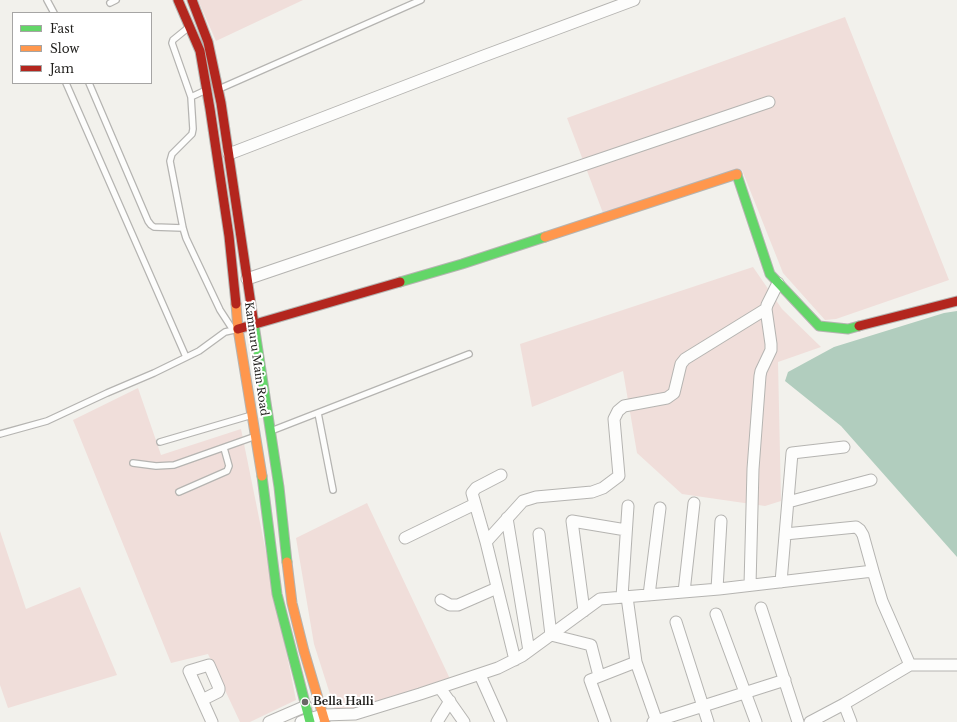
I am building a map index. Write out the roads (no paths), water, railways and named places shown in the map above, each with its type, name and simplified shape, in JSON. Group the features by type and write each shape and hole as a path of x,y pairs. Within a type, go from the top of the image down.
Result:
{"main road":[{"name":"Kannuru Main Road","path":"178,0 200,51 207,90 230,236 236,330 256,436 277,594 306,706 307,721"},
{"path":"192,0 208,42 221,102 279,488 292,603 324,719"},
{"path":"236,330 462,264 737,174 770,274 819,326 848,329 957,301"}],"street":[{"path":"229,154 634,0"},
{"path":"247,279 769,102"},
{"path":"750,585 753,469 760,376 771,350 766,309 778,282"},
{"path":"486,542 523,501 536,497 592,492 603,488 619,476 614,419 618,411 624,406 667,398 674,393 682,364 685,359 766,309"},
{"path":"782,582 792,453 844,448"},
{"path":"501,475 476,488 472,493 486,542 515,660"},
{"path":"788,502 871,480"},
{"path":"684,592 694,503"},
{"path":"405,538 475,504"},
{"path":"628,506 624,597 636,662 656,722 785,680"},
{"path":"649,595 660,508"},
{"path":"507,518 529,651"},
{"path":"717,589 720,521"},
{"path":"584,611 572,522 626,530"},
{"path":"785,534 856,527 860,530 863,535 882,601 910,666"},
{"path":"539,534 551,635"},
{"path":"307,721 355,714 440,688 498,668 529,651 600,599 717,589 873,572"},
{"path":"441,600 450,605 458,605 497,588"},
{"path":"761,608 798,722"},
{"path":"716,614 756,722"},
{"path":"676,622 708,722"},
{"path":"551,635 591,645 599,676"},
{"path":"605,722 590,680 636,662"},
{"path":"810,722 910,666 957,666"},
{"path":"480,674 501,722"},
{"path":"440,688 464,722"},
{"path":"202,700 212,722"},
{"path":"437,722 450,701"},
{"path":"844,704 851,722"},
{"path":"269,722 306,706"}],"lane":[{"path":"48,0 54,12"},
{"path":"110,3 116,0"},
{"path":"218,89 421,0"},
{"path":"0,434 47,421 106,393 154,374 199,350 225,332 236,330 220,310 186,238 170,161 172,154 192,134 193,129 191,97 172,43 189,27"},
{"path":"66,84 186,357"},
{"path":"89,84 148,221 154,227 183,228"},
{"path":"191,97 207,90"},
{"path":"270,432 469,354"},
{"path":"318,413 333,490"},
{"path":"160,442 252,415"},
{"path":"133,463 156,466 174,465 256,436"},
{"path":"179,492 227,471 229,466 224,448"}],"place":[{"name":"Bella Halli","path":"305,702"}]}
